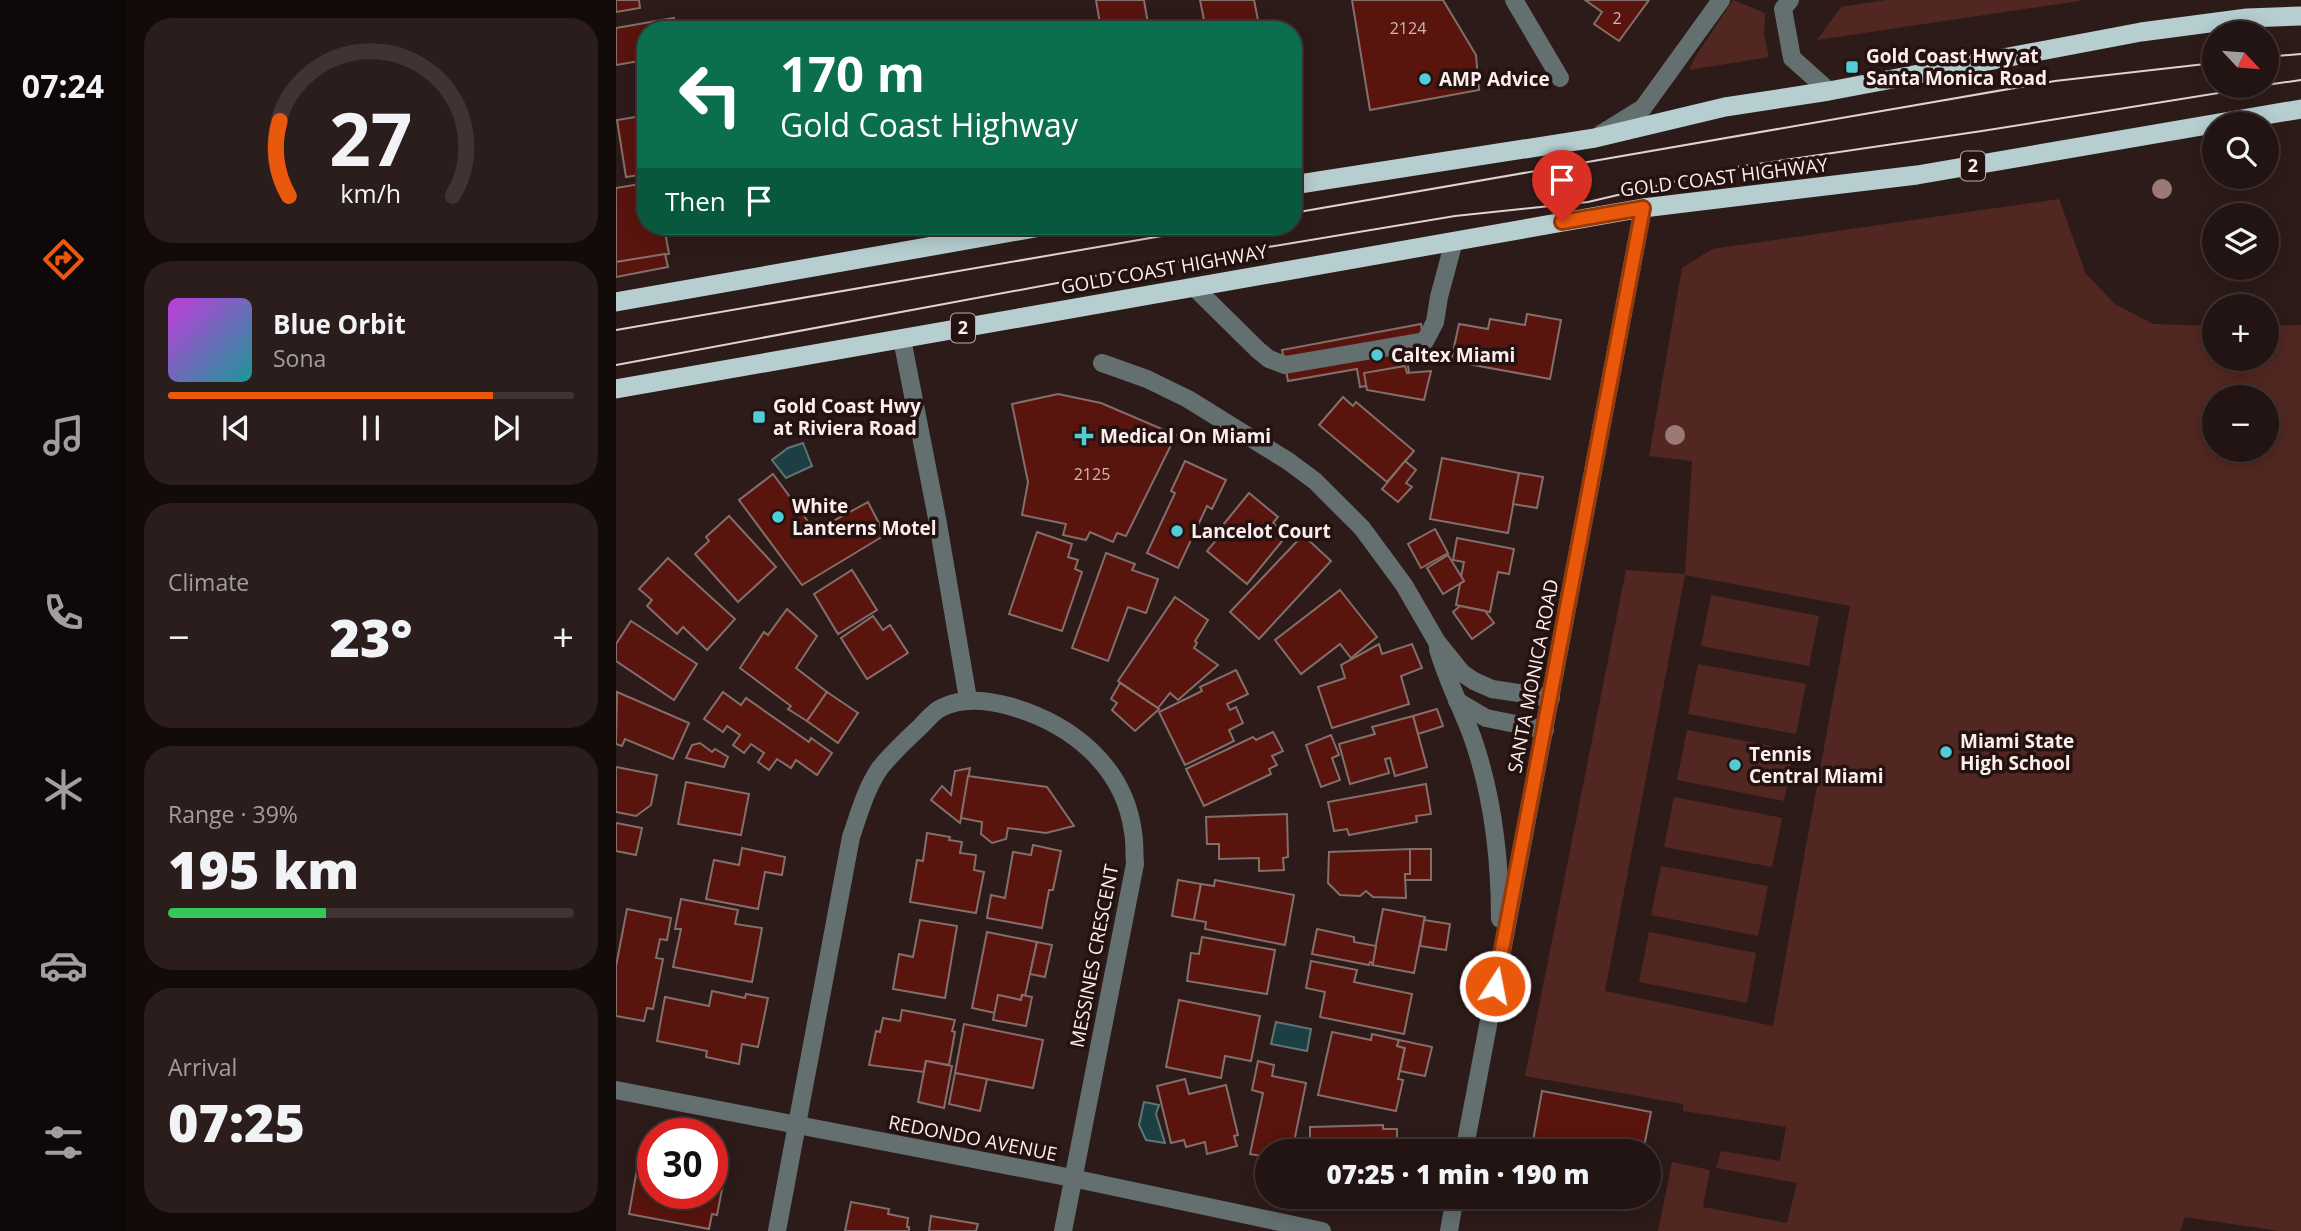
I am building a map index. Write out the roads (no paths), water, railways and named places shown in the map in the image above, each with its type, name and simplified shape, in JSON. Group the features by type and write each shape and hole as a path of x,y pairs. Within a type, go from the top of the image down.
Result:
{"highway":[{"path":"1302,184 1595,138 1725,107 1829,91 2141,32 2247,18 2301,16"},
{"name":"GOLD COAST HIGHWAY","path":"616,389 1643,208 1917,175 2301,109"},
{"path":"616,302 995,235"}],"street":[{"path":"1514,0 1560,78"},
{"path":"1595,138 1643,108 1721,0"},
{"path":"1781,3 1792,58 1829,91"},
{"name":"SANTA MONICA ROAD","path":"1466,1139 1643,208"},
{"path":"1194,287 1269,359 1285,365 1424,341 1435,322 1454,241"},
{"path":"777,1231 851,837 863,800 880,769 909,737 940,708 968,699 902,338"},
{"path":"1102,363 1147,379 1188,398 1315,481 1362,528 1404,585 1437,642 1462,673 1492,689 1550,698"},
{"path":"1437,642 1446,677 1480,761 1494,822 1500,874 1501,959"},
{"name":"MESSINES CRESCENT","path":"968,699 1036,713 1090,748 1124,796 1133,831 1135,864 1063,1231"},
{"path":"1457,701 1486,718 1545,730"},
{"name":"REDONDO AVENUE","path":"616,1090 1072,1178 1322,1231"},
{"path":"1449,1231 1453,1209"}],"water":[{"path":"803,443 812,466 786,478 772,460 788,448"},
{"path":"1276,1022 1311,1029 1307,1051 1271,1044"},
{"path":"1144,1102 1159,1105 1156,1114 1165,1143 1146,1140 1139,1125"}],"tram line":[{"path":"2279,56 2301,54"},
{"path":"1302,211 2055,81 2202,64"},
{"path":"2279,83 2301,80"},
{"path":"616,365 1111,273 1455,216 1588,202 1737,167 2202,96"},
{"path":"616,330 1168,235"}],"place":[{"name":"Gold Coast Hwy at Santa Monica Road","path":"1852,67"},
{"name":"AMP Advice","path":"1425,79"},
{"name":"Caltex Miami","path":"1377,355"},
{"name":"Gold Coast Hwy at Riviera Road","path":"759,417"},
{"name":"Medical On Miami","path":"1084,436"},
{"name":"White Lanterns Motel","path":"778,517"},
{"name":"Lancelot Court","path":"1177,531"},
{"name":"Miami State High School","path":"1946,752"},
{"name":"Tennis Central Miami","path":"1735,765"}]}
